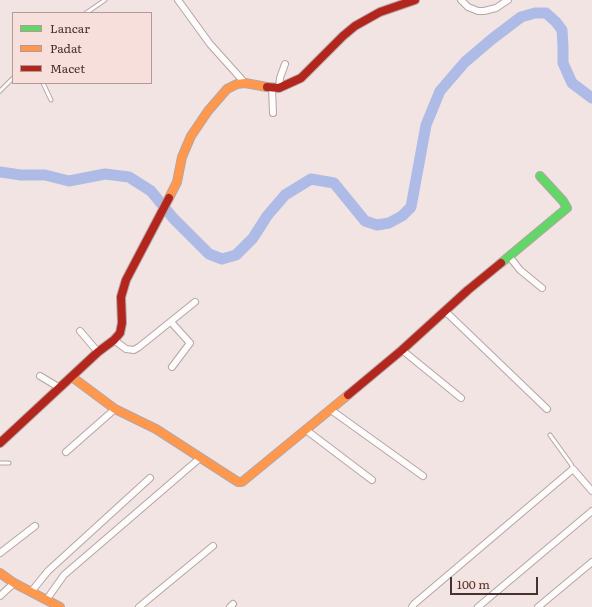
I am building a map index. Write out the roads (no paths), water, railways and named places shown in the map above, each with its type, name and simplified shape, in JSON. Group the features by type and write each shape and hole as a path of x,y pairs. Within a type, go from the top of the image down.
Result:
{"street":[{"path":"178,0 210,44 246,84"},
{"path":"0,443 120,333 122,327 121,297 123,288 177,182 186,146 198,124 227,89 237,84 276,88 300,78 343,36 368,18 415,0"},
{"path":"461,0 468,7 478,11 496,8 508,0"},
{"path":"273,113 276,88 285,64"},
{"path":"72,377 115,409 156,429 238,482 242,482 331,410 509,256 567,208 540,176"},
{"path":"509,256 520,270 542,288"},
{"path":"114,340 126,349 134,350 172,322 195,302"},
{"path":"445,311 547,409"},
{"path":"172,322 190,343 172,367"},
{"path":"80,331 98,352"},
{"path":"402,350 461,398"},
{"path":"40,376 60,388"},
{"path":"66,452 115,409"},
{"path":"331,410 423,476"},
{"path":"306,430 372,480"},
{"path":"47,599 64,575 200,458"},
{"path":"412,607 573,469 592,491"},
{"path":"31,592 48,571 150,478"},
{"path":"478,607 592,511"},
{"path":"0,553 35,526"},
{"path":"139,607 213,546"},
{"path":"538,607 592,562"},
{"path":"0,573 14,583 60,607"},
{"path":"0,596 14,583"}],"lane":[{"path":"87,12 105,0"},
{"path":"0,91 12,79"},
{"path":"43,84 51,100"},
{"path":"550,435 573,469"},
{"path":"0,464 10,463"}],"waterway":[{"path":"0,172 21,175 45,175 69,181 105,174 129,177 151,191 173,218 209,254 222,259 236,255 253,238 267,216 285,195 311,179 334,183 365,221 377,225 389,223 402,216 411,207 426,125 440,91 465,62 521,17 535,13 546,13 556,22 562,30 563,63 572,83 592,98"}]}
